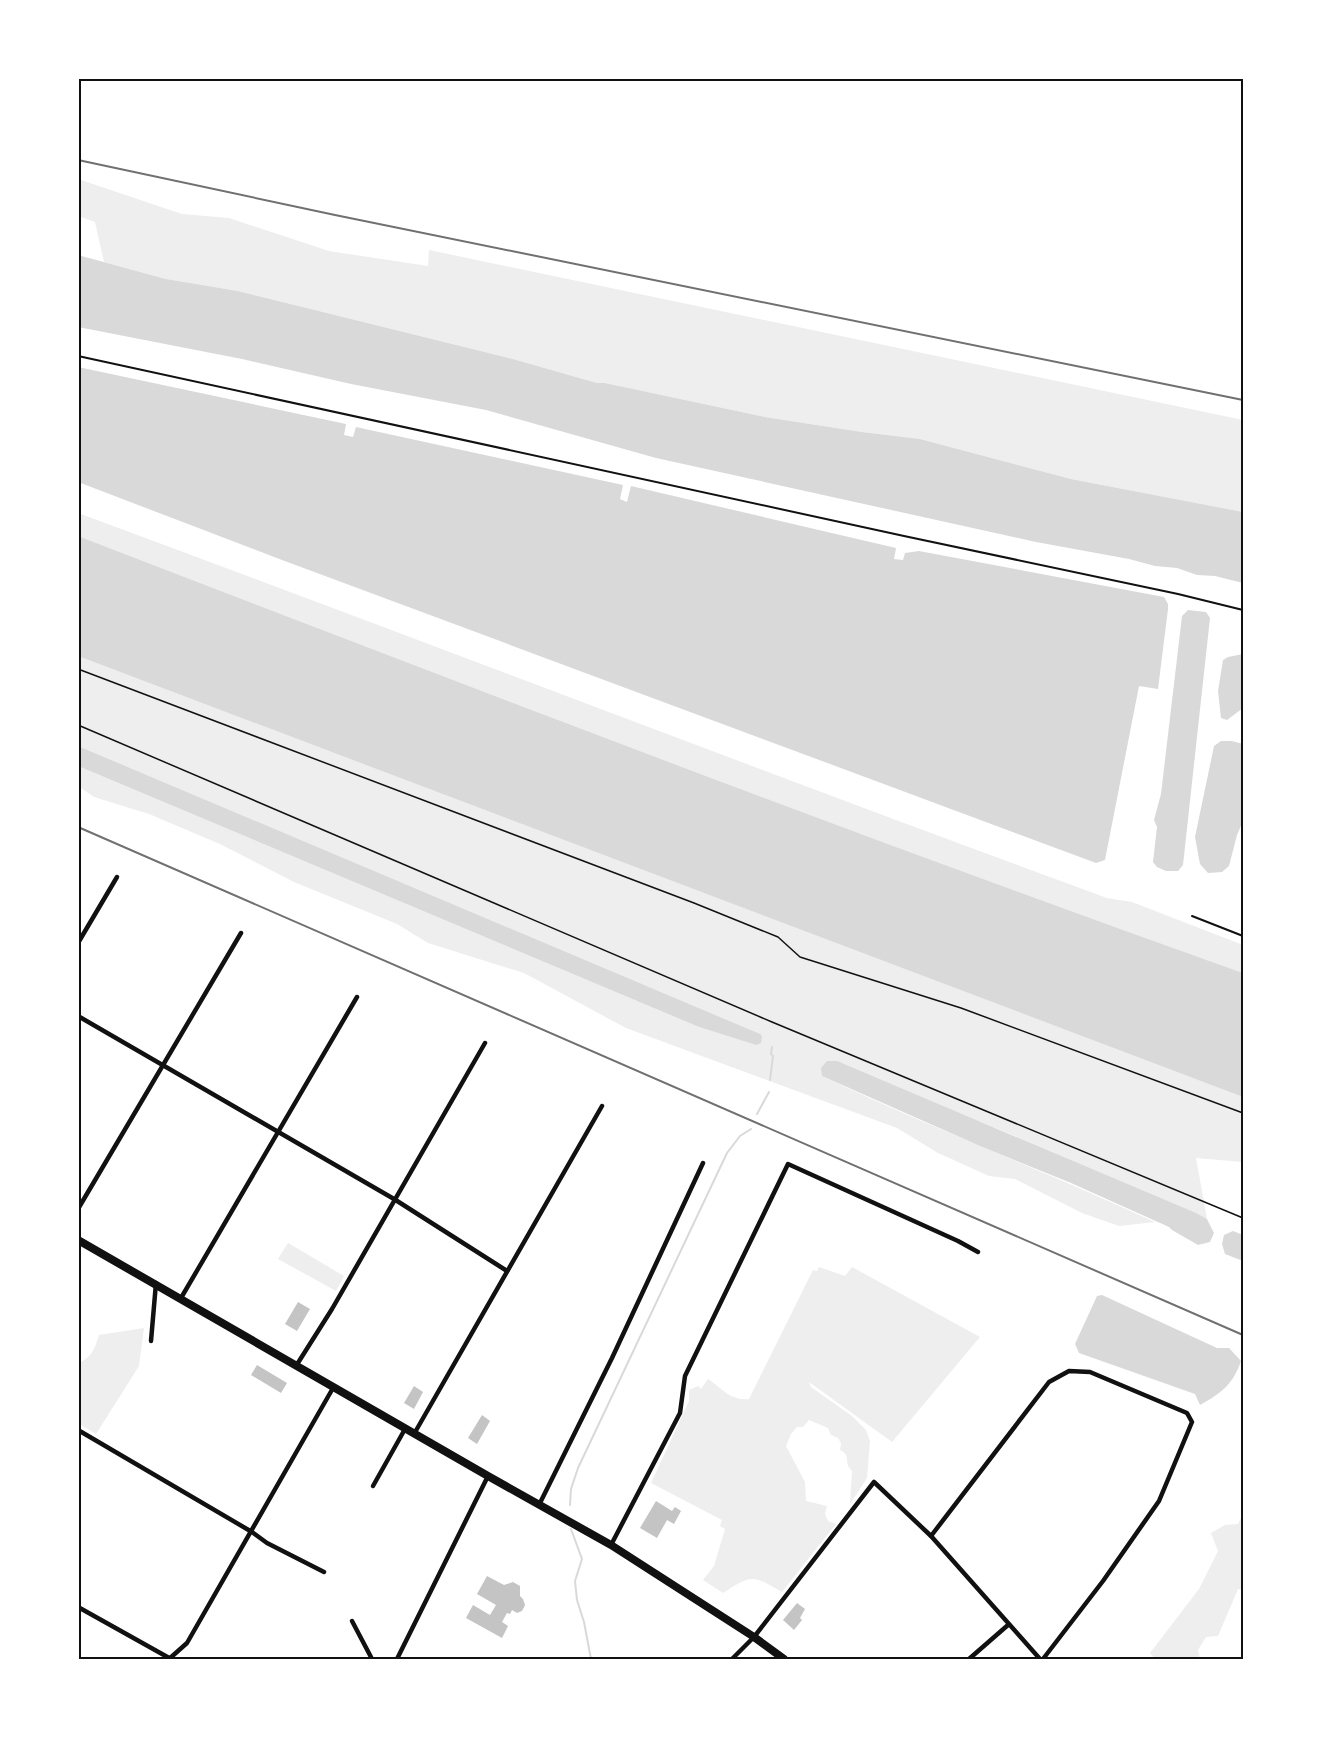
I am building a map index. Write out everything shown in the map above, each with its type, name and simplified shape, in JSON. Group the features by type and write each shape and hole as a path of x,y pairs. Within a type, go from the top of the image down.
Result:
{"main road":[{"path":"78,1240 156,1283 333,1388 611,1545 754,1637 784,1659"}],"street":[{"path":"78,943 117,877"},
{"path":"78,1209 241,933"},
{"path":"181,1298 357,997"},
{"path":"78,1016 394,1199 507,1271"},
{"path":"296,1366 332,1309 485,1043"},
{"path":"414,1434 602,1107"},
{"path":"539,1505 617,1347 703,1163"},
{"path":"611,1545 680,1413 685,1376 788,1164 978,1252"},
{"path":"151,1341 156,1283"},
{"path":"732,1659 754,1637 874,1482 931,1536 1008,1625 1041,1659 1103,1581 1159,1502 1192,1422 1187,1413 1090,1372 1069,1371 1049,1382 931,1536"},
{"path":"78,1607 170,1659 187,1643 333,1388"},
{"path":"374,1486 405,1429"},
{"path":"78,1430 267,1543 324,1572"},
{"path":"397,1659 488,1476"},
{"path":"352,1621 372,1659"},
{"path":"969,1659 1008,1625"}],"lane":[{"path":"78,356 1243,610"},
{"path":"1192,916 1243,936"}],"path":[{"path":"78,669 694,903 778,937 800,957 961,1008 1243,1113"},
{"path":"78,725 761,1017 1243,1218"}],"shaded area":[{"path":"78,179 182,214 229,218 329,251 428,266 429,250 1243,420 1243,512 1071,479 920,439 765,417 597,383 513,359 238,291 166,279 104,262 95,222 78,216"},
{"path":"78,255 166,279 238,291 513,359 597,383 765,417 920,439 1071,479 1243,512 1243,583 1215,576 1197,575 1177,568 1155,566 1036,542 656,458 486,410 78,327"},
{"path":"78,367 346,424 344,435 353,437 356,427 623,485 620,499 627,502 631,486 896,548 894,559 903,560 905,553 919,551 1164,597 1168,609 1158,689 1139,686 1105,860 1096,863 78,482"},
{"path":"78,513 1107,898 1132,902 1243,945 1243,973 805,813 78,536"},
{"path":"78,536 805,813 1243,973 1243,1097 78,656"},
{"path":"1188,610 1206,612 1210,618 1183,865 1178,871 1166,871 1157,867 1153,862 1157,827 1154,820 1161,794 1182,616"},
{"path":"1243,654 1243,708 1227,720 1221,718 1218,691 1223,660"},
{"path":"78,656 1243,1097 1243,1162 1196,1158 1207,1219 950,1110 822,1076 1155,1222 1119,1226 1082,1213 1015,1179 989,1176 938,1153 897,1128 626,1028 524,973 428,943 397,924 294,882 220,844 149,814 94,797 78,786 78,766 699,1027 756,1045 762,1036 78,746"},
{"path":"1221,741 1243,744 1243,821 1229,866 1222,872 1208,873 1200,864 1195,837 1214,746"},
{"path":"78,746 760,1034 761,1043 756,1045 699,1027 78,766"},
{"path":"827,1061 837,1061 1196,1213 1207,1219 1214,1233 1210,1242 1198,1245 1169,1227 822,1076 821,1068"},
{"path":"1233,1231 1243,1235 1243,1261 1225,1254 1222,1244 1224,1235"},
{"path":"288,1243 344,1276 336,1291 278,1259"},
{"path":"819,1267 845,1276 852,1267 980,1337 892,1442 809,1382 811,1387 852,1416 866,1430 870,1441 867,1478 850,1504 852,1471 848,1466 846,1455 840,1450 841,1443 838,1438 831,1435 828,1428 809,1420 803,1427 797,1427 786,1446 805,1482 806,1501 827,1506 825,1514 828,1521 836,1524 782,1592 765,1582 752,1579 740,1582 723,1593 703,1580 714,1566 725,1529 720,1526 722,1520 651,1483 689,1401 689,1390 698,1386 701,1389 708,1379 731,1396 749,1399 813,1270 817,1271"},
{"path":"1102,1295 1217,1348 1229,1348 1241,1361 1234,1376 1221,1392 1200,1405 1195,1394 1079,1353 1075,1344 1097,1296"},
{"path":"144,1328 139,1366 96,1434 78,1423 78,1363 90,1355 99,1335"},
{"path":"1243,1514 1243,1590 1238,1589 1218,1636 1206,1637 1198,1650 1200,1659 1155,1659 1150,1653 1199,1589 1218,1551 1211,1533 1225,1525 1238,1524"}],"building":[{"path":"298,1302 310,1309 297,1331 285,1324"},
{"path":"257,1365 287,1383 281,1393 251,1375"},
{"path":"414,1386 423,1392 414,1409 404,1403"},
{"path":"482,1415 490,1421 477,1444 468,1438"},
{"path":"656,1501 672,1511 675,1507 681,1511 674,1524 667,1520 657,1538 640,1528"},
{"path":"487,1576 504,1585 513,1582 520,1586 520,1596 525,1605 522,1611 517,1613 512,1610 510,1614 507,1613 502,1622 508,1626 502,1638 466,1618 473,1605 490,1615 496,1605 477,1594"},
{"path":"797,1603 805,1609 800,1618 802,1620 794,1630 783,1620"}],"waterway":[{"path":"770,1080 772,1047"},
{"path":"757,1114 769,1092"},
{"path":"570,1505 571,1489 578,1468 727,1153 740,1136 751,1129"},
{"path":"571,1529 582,1559 575,1581 577,1600 591,1659"}],"railway":[{"path":"78,160 335,215 1243,400"},
{"path":"78,827 1243,1335"}]}
